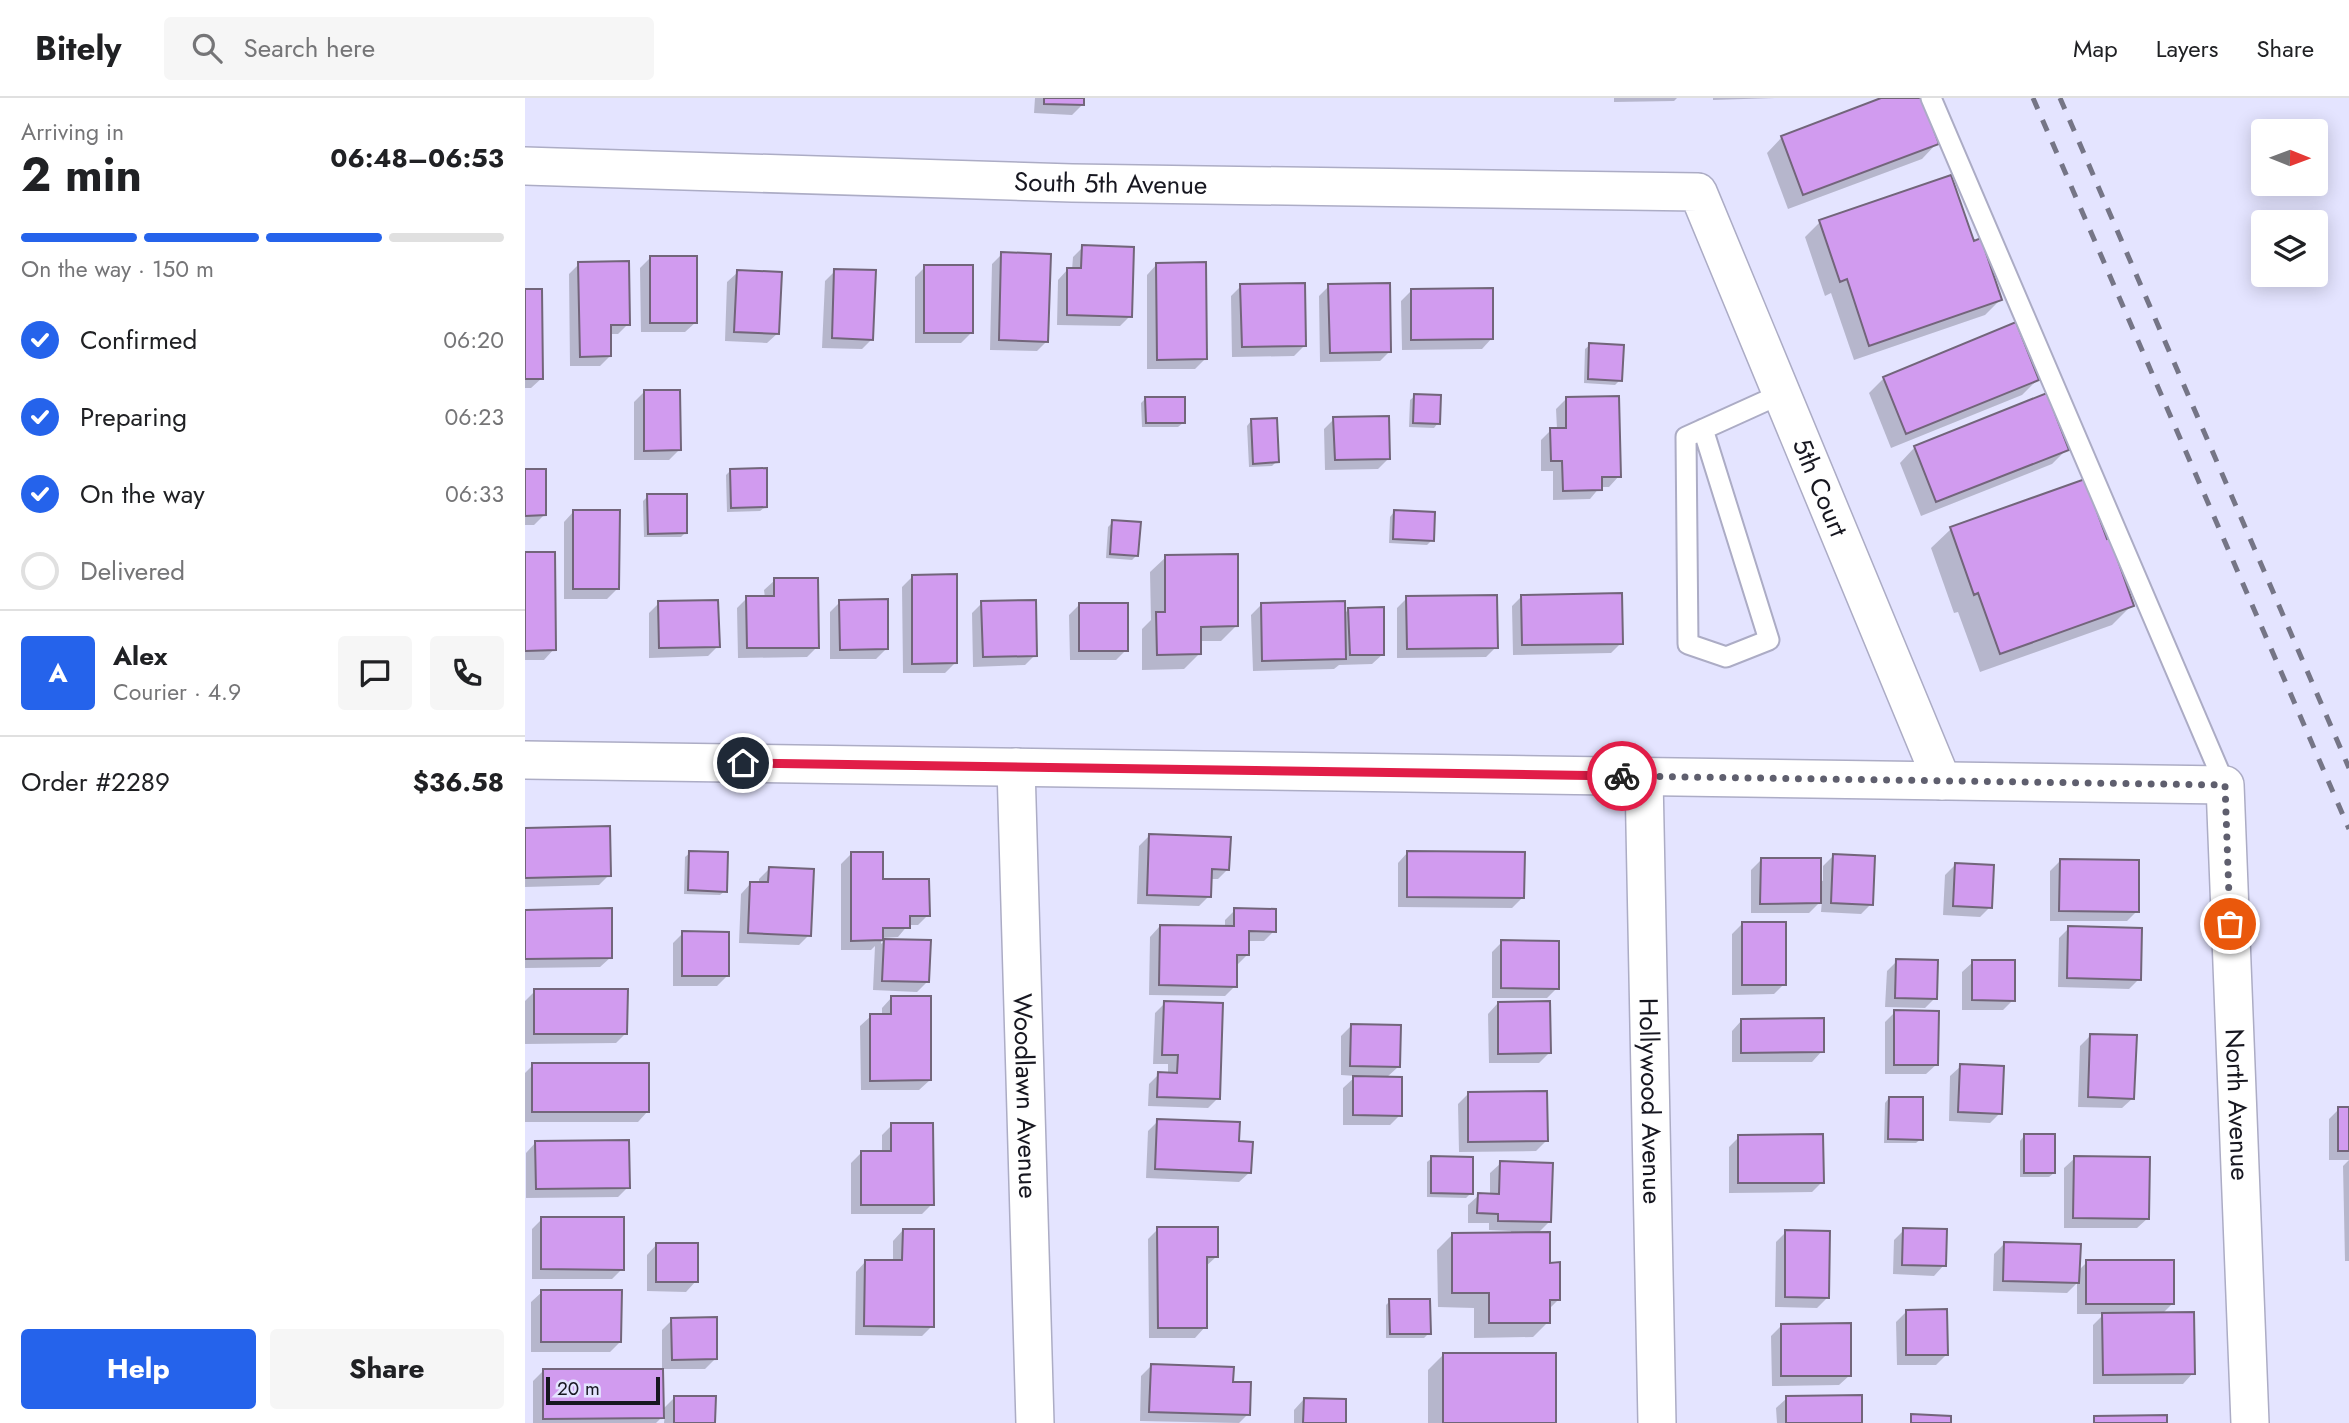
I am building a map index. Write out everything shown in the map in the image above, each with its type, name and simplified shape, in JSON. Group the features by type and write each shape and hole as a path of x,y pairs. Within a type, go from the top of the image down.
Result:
{"street":[{"name":"South 5th Avenue","path":"525,166 1072,183 1698,192"},
{"name":"5th Court","path":"1698,192 1942,781"},
{"path":"525,760 2225,785"},
{"name":"Woodlawn Avenue","path":"1016,767 1035,1423"},
{"name":"Hollywood Avenue","path":"1644,777 1657,1423"},
{"name":"North Avenue","path":"2225,785 2250,1423"}],"lane":[{"path":"1931,98 2225,785"},
{"path":"1703,429 1769,640 1725,656 1688,644 1686,437 1703,429 1781,394"}],"building":[{"path":"1044,98 1084,98 1084,105 1044,104"},
{"path":"1881,98 1922,98 1939,144 1803,195 1781,136"},
{"path":"1951,175 1974,241 1981,238 2002,300 1869,346 1847,279 1840,282 1819,220"},
{"path":"1082,245 1134,247 1132,317 1067,315 1067,268 1081,268"},
{"path":"1001,252 1051,254 1048,342 999,340"},
{"path":"650,256 697,256 697,323 650,323"},
{"path":"629,261 630,325 611,325 611,356 580,357 578,262"},
{"path":"1206,262 1207,359 1157,360 1156,263"},
{"path":"924,265 973,265 973,333 924,333"},
{"path":"834,269 876,270 873,340 832,338"},
{"path":"737,270 782,272 779,334 734,332"},
{"path":"1305,283 1306,346 1242,347 1240,284"},
{"path":"1390,283 1391,352 1330,353 1328,284"},
{"path":"1493,288 1493,339 1411,340 1411,289"},
{"path":"525,289 542,289 543,379 525,379"},
{"path":"2016,322 2039,380 1906,434 1883,377"},
{"path":"1589,343 1624,345 1622,381 1588,379"},
{"path":"644,390 680,390 681,450 644,451"},
{"path":"2047,393 2069,450 1936,502 1914,446"},
{"path":"1414,394 1441,395 1440,424 1413,423"},
{"path":"1619,396 1621,477 1602,477 1602,490 1563,491 1562,461 1551,461 1550,428 1566,428 1566,397"},
{"path":"1145,397 1185,397 1185,423 1146,423"},
{"path":"1389,416 1390,459 1335,460 1333,417"},
{"path":"1277,418 1279,462 1253,464 1251,419"},
{"path":"767,468 767,507 731,508 730,469"},
{"path":"525,469 546,469 546,515 525,516"},
{"path":"2085,479 2134,606 2000,654 1978,593 1974,595 1950,527"},
{"path":"647,494 687,494 687,533 648,534"},
{"path":"573,510 620,510 619,589 573,589"},
{"path":"1394,510 1435,512 1434,541 1393,539"},
{"path":"1112,520 1141,522 1138,556 1110,554"},
{"path":"525,552 555,552 556,650 525,651"},
{"path":"1238,554 1238,626 1201,627 1201,654 1157,655 1156,612 1165,612 1165,555"},
{"path":"957,574 957,663 912,664 912,575"},
{"path":"774,578 818,578 819,648 747,648 746,596 774,596"},
{"path":"1622,593 1623,644 1522,645 1521,595"},
{"path":"1497,595 1498,648 1407,649 1406,596"},
{"path":"888,599 888,649 840,650 839,600"},
{"path":"718,600 720,647 659,648 658,601"},
{"path":"1036,600 1037,656 983,657 981,601"},
{"path":"1345,601 1346,659 1262,661 1261,603"},
{"path":"1079,603 1128,603 1128,651 1079,651"},
{"path":"1384,607 1384,655 1350,655 1348,608"},
{"path":"610,826 611,876 525,878 525,828"},
{"path":"1149,834 1231,837 1229,870 1212,869 1211,897 1147,895"},
{"path":"689,851 728,852 727,892 688,890"},
{"path":"1407,851 1525,852 1524,898 1407,897"},
{"path":"851,852 883,852 883,879 929,879 930,916 910,916 910,928 883,928 883,940 851,941"},
{"path":"1833,854 1875,856 1873,905 1831,903"},
{"path":"1761,858 1821,858 1821,903 1760,904"},
{"path":"2060,859 2139,860 2139,912 2059,911"},
{"path":"1955,863 1994,865 1992,908 1953,906"},
{"path":"769,867 814,869 811,936 748,933 750,882 768,882"},
{"path":"612,908 612,958 525,959 525,910"},
{"path":"1234,908 1276,909 1276,932 1249,931 1249,955 1237,955 1237,987 1159,985 1160,925 1234,926"},
{"path":"1742,922 1786,922 1786,985 1742,985"},
{"path":"2068,926 2142,928 2141,980 2067,978"},
{"path":"682,931 729,932 729,976 682,976"},
{"path":"884,939 931,940 929,982 882,981"},
{"path":"1501,940 1559,941 1559,989 1501,988"},
{"path":"1896,959 1938,960 1937,999 1895,998"},
{"path":"1972,960 2015,960 2015,1001 1972,1000"},
{"path":"534,989 628,989 627,1034 534,1034"},
{"path":"891,996 931,996 931,1080 870,1081 870,1014 891,1014"},
{"path":"1164,1001 1223,1003 1220,1099 1157,1097 1158,1072 1177,1073 1178,1055 1162,1055"},
{"path":"1550,1001 1551,1053 1498,1054 1498,1002"},
{"path":"1894,1010 1939,1011 1938,1065 1894,1065"},
{"path":"1824,1018 1824,1052 1741,1053 1741,1019"},
{"path":"1351,1024 1401,1025 1400,1067 1350,1066"},
{"path":"2090,1034 2137,1035 2134,1099 2088,1097"},
{"path":"532,1063 649,1063 649,1112 532,1112"},
{"path":"1960,1064 2004,1066 2002,1114 1958,1112"},
{"path":"1353,1076 1402,1077 1402,1116 1353,1115"},
{"path":"1547,1091 1548,1141 1468,1142 1468,1092"},
{"path":"1889,1097 1923,1097 1923,1140 1888,1139"},
{"path":"2338,1107 2349,1107 2349,1151 2338,1151"},
{"path":"1157,1119 1240,1122 1239,1141 1253,1142 1251,1173 1155,1169"},
{"path":"891,1123 933,1123 934,1205 861,1205 861,1151 891,1151"},
{"path":"1823,1134 1824,1183 1738,1183 1738,1135"},
{"path":"2024,1134 2055,1134 2055,1173 2024,1173"},
{"path":"629,1140 630,1188 536,1189 535,1141"},
{"path":"1431,1156 1473,1157 1473,1194 1431,1193"},
{"path":"2074,1156 2150,1157 2149,1219 2073,1218"},
{"path":"1500,1161 1553,1163 1551,1222 1498,1221 1498,1214 1477,1213 1478,1193 1499,1194"},
{"path":"541,1217 624,1217 624,1270 541,1269"},
{"path":"1157,1227 1218,1227 1218,1257 1207,1257 1207,1328 1158,1328"},
{"path":"1903,1228 1947,1229 1946,1266 1902,1265"},
{"path":"903,1229 934,1229 934,1327 864,1326 865,1260 902,1260"},
{"path":"1785,1230 1830,1231 1829,1298 1785,1297"},
{"path":"1550,1232 1550,1263 1560,1262 1560,1300 1550,1300 1550,1323 1489,1323 1489,1293 1452,1293 1452,1233"},
{"path":"2004,1242 2081,1244 2079,1283 2003,1281"},
{"path":"656,1243 698,1243 698,1282 656,1282"},
{"path":"2086,1260 2174,1260 2174,1304 2086,1304"},
{"path":"541,1290 622,1290 621,1342 541,1342"},
{"path":"1389,1299 1430,1299 1431,1334 1390,1334"},
{"path":"1947,1309 1948,1355 1906,1355 1906,1310"},
{"path":"2194,1312 2195,1374 2103,1375 2102,1313"},
{"path":"717,1317 717,1359 672,1360 671,1318"},
{"path":"1851,1323 1851,1376 1781,1376 1781,1324"},
{"path":"1443,1353 1556,1353 1556,1423 1443,1423"},
{"path":"1151,1364 1234,1367 1233,1382 1251,1382 1250,1415 1149,1412"},
{"path":"543,1369 663,1369 664,1418 543,1419"},
{"path":"1862,1395 1862,1423 1786,1423 1786,1396"},
{"path":"674,1396 716,1396 715,1423 674,1423"},
{"path":"1304,1398 1346,1399 1346,1423 1303,1423"},
{"path":"1911,1414 1951,1416 1951,1423 1911,1423"},
{"path":"2167,1415 2167,1423 2094,1423 2094,1416"}],"railway":[{"path":"2033,98 2349,829"},
{"path":"2060,98 2349,768"}],"way so far":[{"path":"1622,776 2225,785 2230,924"}],"route":[{"path":"743,763 1622,776"}]}
